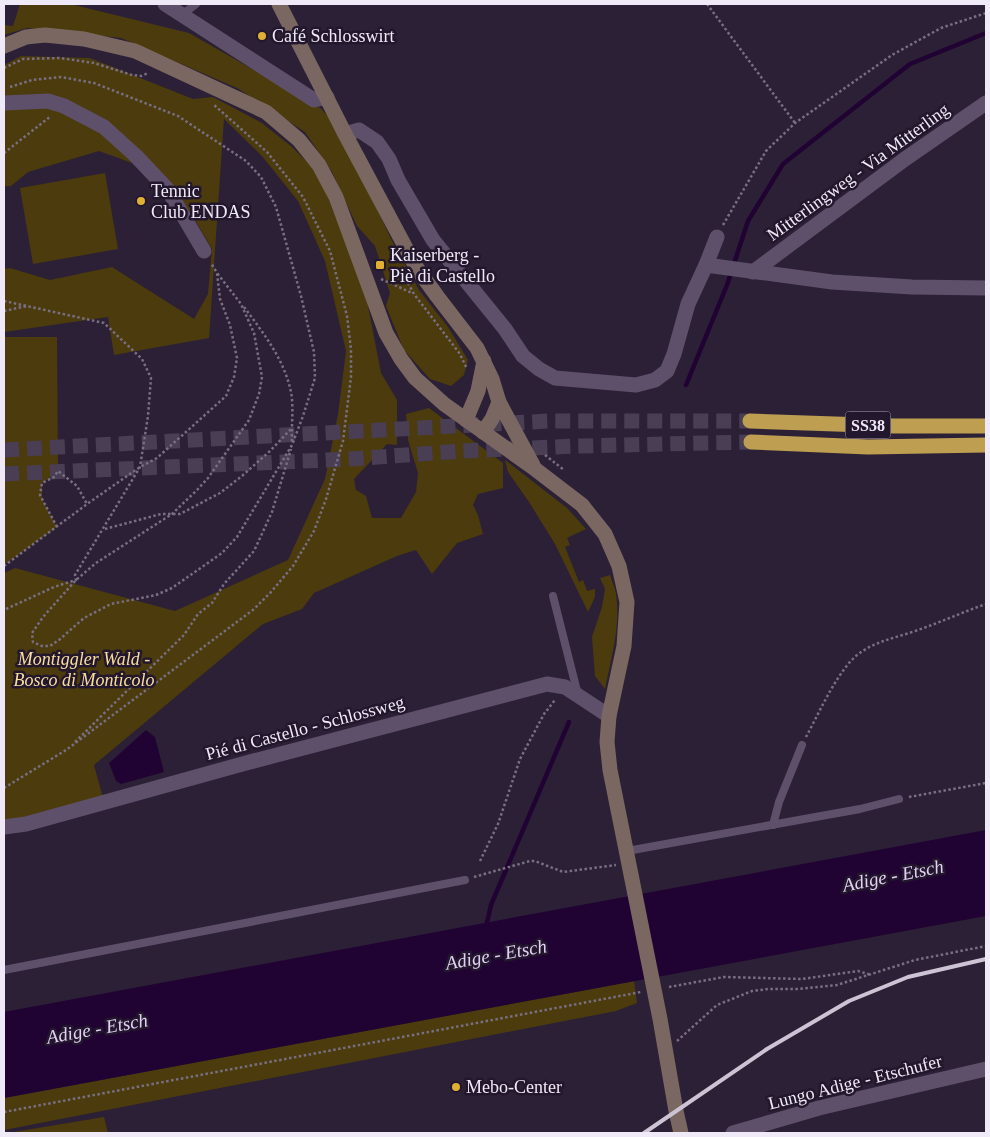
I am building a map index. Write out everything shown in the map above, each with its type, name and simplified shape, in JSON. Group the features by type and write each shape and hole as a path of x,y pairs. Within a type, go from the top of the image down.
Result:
{"highway":[{"name":"SS38","path":"750,421 986,426"},
{"name":"SS38","path":"751,442 868,447 986,445"}],"main road":[{"path":"279,4 345,134 416,267 436,296 463,328 484,361 499,402 535,469"},
{"path":"4,46 26,37 45,35 105,43 136,51 266,112 299,140 319,165 336,197 386,333 415,378 444,404 582,505 604,534 620,566 627,602 624,646 609,716 607,742 610,770 681,1133"},
{"path":"466,420 478,391 484,361"},
{"path":"444,404 461,400 478,391"},
{"path":"483,432 492,420 499,402"}],"street":[{"path":"165,4 314,100 327,97"},
{"path":"4,103 48,102 64,106 104,127 136,156 168,190 204,251"},
{"name":"Mitterlingweg - Via Mitterling","path":"747,272 986,103"},
{"path":"345,134 358,130 377,142 389,159 398,180 433,240 505,329 523,356 539,369 555,378 636,385 655,380 667,371 674,354 688,304 714,266 717,237"},
{"path":"714,266 747,272 852,283 912,287 986,288"},
{"name":"Pié di Castello - Schlossweg","path":"4,827 26,824 246,763 547,684 565,687 609,716"},
{"name":"Lungo Adige - Etschufer","path":"733,1133 837,1104 986,1069"}],"lane":[{"path":"183,14 196,4"},
{"path":"553,596 578,695"},
{"path":"773,825 779,802 802,745"},
{"path":"627,851 860,809 899,799"},
{"path":"4,970 465,880"}],"path":[{"path":"707,4 795,123"},
{"path":"717,237 766,151 795,123 892,55 941,28 986,13"},
{"path":"4,68 23,59 60,58 94,63 132,75 141,76 150,72 142,69"},
{"path":"4,89 32,80 61,76 94,83 178,116 246,162 261,178 276,206 301,296 314,352 316,378 304,416 292,444 272,512 254,551 224,584 212,603 198,614 184,635 66,750"},
{"path":"4,788 66,750 254,609 293,566 314,531 334,477 343,441 351,349 347,316 330,251 303,197 267,152 209,100"},
{"path":"4,153 64,106"},
{"path":"204,251 217,273 241,304 274,347 285,369 291,394 292,444 237,537 222,553 172,588 156,595 111,604 84,618 50,646 42,646 33,642 32,633 43,617 76,580 96,563 172,514 208,478 249,420 262,378 254,332 241,304"},
{"path":"4,566 87,504 140,467 157,458 226,396 234,377 237,358 230,325 220,299 217,273"},
{"path":"367,280 384,278 414,294"},
{"path":"4,301 104,324 142,359 151,378 148,416 140,467 75,576 76,580"},
{"path":"4,311 27,306"},
{"path":"104,529 161,514 180,514 220,493 270,451 291,429"},
{"path":"57,527 40,495 42,483 54,477 58,472 77,486 87,504"},
{"path":"4,610 54,587 76,580"},
{"path":"802,745 838,681 850,663 862,651 883,640 917,630 986,604"},
{"path":"480,861 498,824 520,759 544,714 565,687"},
{"path":"899,799 986,783"},
{"path":"465,880 530,861 535,861 563,872 618,865"},
{"path":"664,1048 682,1038 716,1006 736,996 768,988 798,989 838,985 915,960 986,946"},
{"path":"666,988 724,977 802,979 858,971 871,975"},
{"path":"4,1112 646,991"}],"green space":[{"path":"20,4 70,4 189,33 320,108 339,127 392,241 419,290 448,327 468,360 464,375 451,386 430,379 404,350 386,306 390,293 375,246 357,226 332,172 305,132 237,88 121,38 27,28 4,35 4,25 13,26"},
{"name":"Montiggler Wald - Bosco di Monticolo","path":"21,56 90,58 193,99 213,97 262,123 292,147 319,174 366,296 381,373 397,400 397,445 387,444 354,479 356,490 366,496 372,518 401,518 416,492 418,473 408,440 406,414 429,408 503,463 503,488 478,494 473,505 483,534 457,543 432,574 416,550 397,556 314,593 302,609 263,624 94,765 103,798 4,824 4,573 15,568 175,611 288,560 325,479 338,414 346,351 325,261 298,201 262,156 224,119 209,338 114,355 108,317 4,332 4,269 10,268 50,280 112,267 194,319 208,294 212,249 195,220 172,191 146,168 99,151 28,172 11,186 4,186 4,65"},
{"path":"105,173 118,249 33,264 20,188"},
{"path":"4,337 57,337 58,471 42,483 42,499 57,527 4,565"},
{"path":"505,460 567,508 586,529 567,538 570,545 565,547 579,582 583,580 587,591 595,589 595,597 588,612 555,544 508,472"},
{"path":"610,575 616,594 617,618 615,642 605,689 595,676 592,637 602,607 605,589 600,578"},
{"path":"634,981 637,1003 616,1011 4,1130 4,1098"},
{"path":"104,1117 108,1133 8,1133"}],"water":[{"path":"146,730 155,737 164,772 121,784 116,781 109,763"},
{"name":"Adige - Etsch","path":"986,830 986,916 4,1098 4,1012"}],"waterway":[{"path":"686,385 727,285 748,221 783,164 910,64 986,33"},
{"path":"486,927 491,905 569,722"}],"tunnel":[{"path":"4,450 549,421 750,421"},
{"path":"4,474 350,459 462,451 578,446 751,442"}],"railway":[{"path":"644,1133 767,1049 849,1001 908,977 986,959"}],"place":[{"name":"Café Schlosswirt","path":"262,36"},
{"name":"Tennic Club ENDAS","path":"141,201"},
{"name":"Kaiserberg - Piè di Castello","path":"380,265"},
{"name":"Mebo-Center","path":"456,1087"}]}
